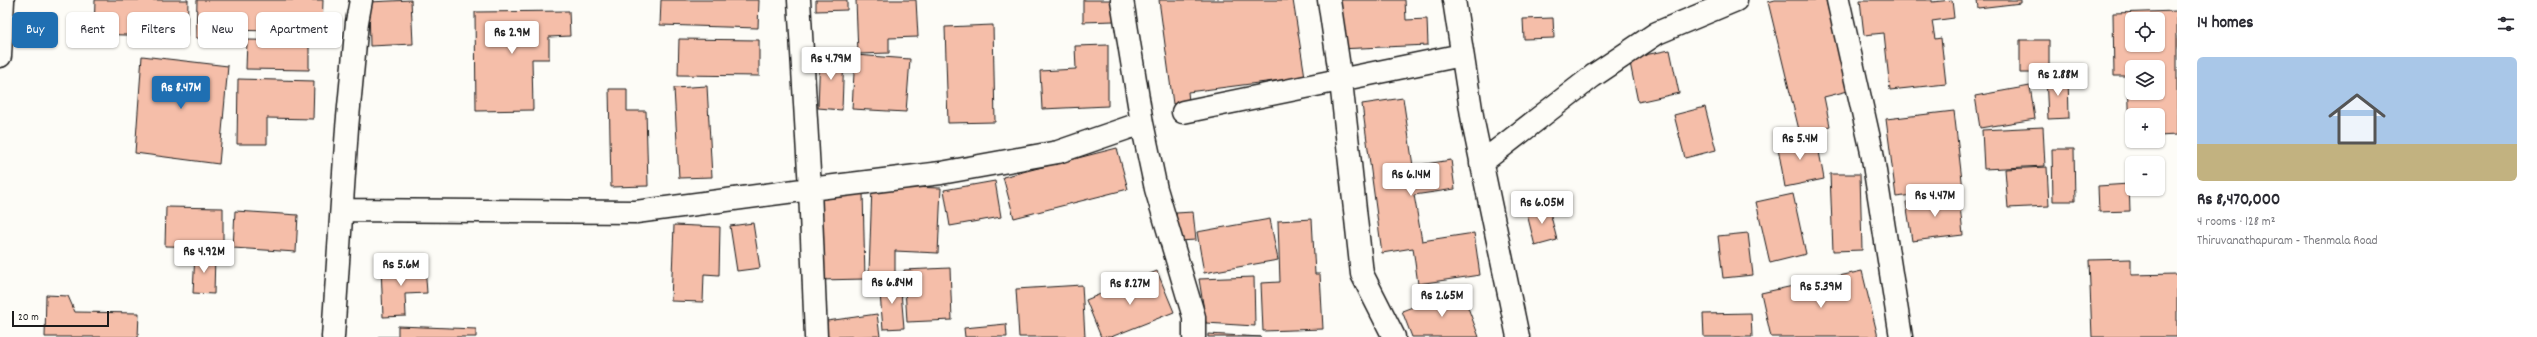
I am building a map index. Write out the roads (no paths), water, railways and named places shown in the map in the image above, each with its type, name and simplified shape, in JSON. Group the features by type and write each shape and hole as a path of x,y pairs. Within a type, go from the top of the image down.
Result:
{"street":[{"path":"0,56 4,0"},
{"path":"333,337 347,128 357,22 361,0"},
{"path":"799,0 810,189 816,337"},
{"path":"1122,0 1142,124 1156,189 1194,317 1194,337"},
{"path":"1329,0 1341,81 1362,274 1394,337"},
{"path":"1454,0 1481,163 1518,337"},
{"path":"1481,163 1592,76 1696,8 1736,0"},
{"path":"1838,0 1872,152 1901,337"},
{"path":"1183,112 1341,81 1462,55"},
{"path":"342,210 636,212 940,173 1058,152 1142,124"}]}
